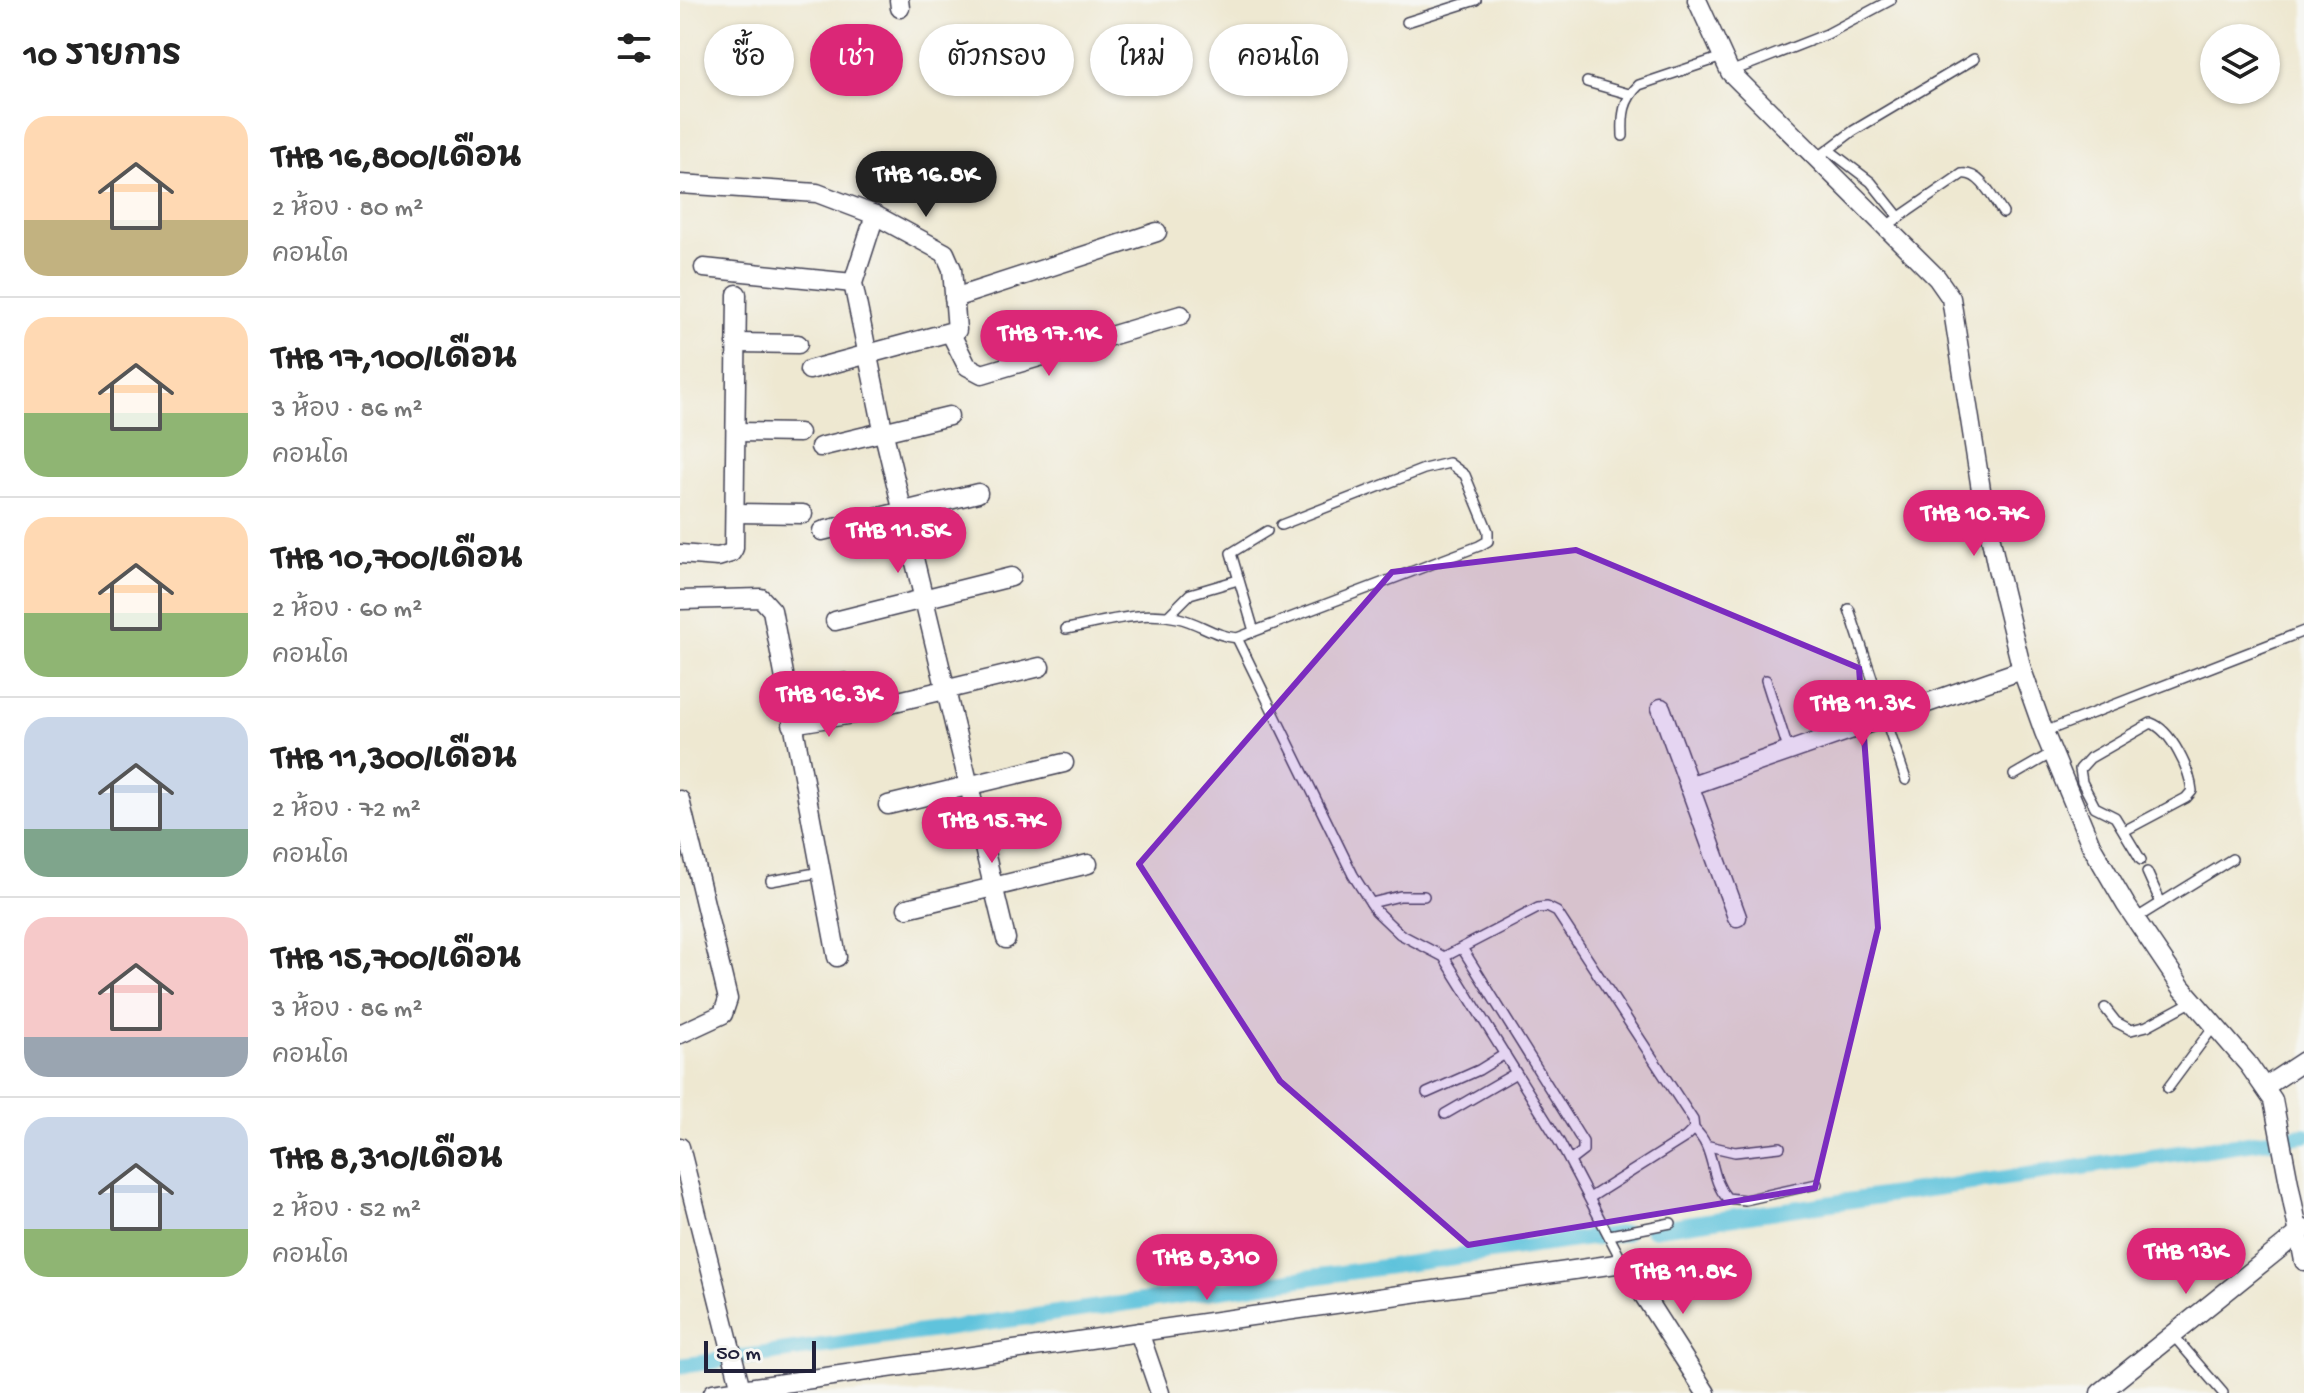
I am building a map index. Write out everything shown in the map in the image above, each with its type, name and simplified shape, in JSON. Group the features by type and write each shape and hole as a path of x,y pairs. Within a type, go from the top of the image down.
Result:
{"street":[{"path":"1697,0 1726,64 1892,222 1951,298 1982,496 2022,670 2044,732 2091,845 2135,919 2193,1001 2266,1086 2277,1113 2282,1157 2301,1231 2304,1261"},
{"path":"680,184 817,193 875,215 945,253 952,269 958,324 951,334 809,370"},
{"path":"875,215 853,283 884,434 1006,939"},
{"path":"954,298 1157,232"},
{"path":"704,268 853,283"},
{"path":"680,554 718,557 731,553 735,513 737,294"},
{"path":"951,334 967,366 982,374 1181,315"},
{"path":"736,343 798,344"},
{"path":"820,447 949,416"},
{"path":"736,432 799,433"},
{"path":"822,531 978,493"},
{"path":"735,513 803,514"},
{"path":"835,621 1011,577"},
{"path":"680,600 752,597 768,603 772,610 837,957"},
{"path":"878,706 1040,667"},
{"path":"1689,786 2022,670"},
{"path":"1661,708 1737,917"},
{"path":"792,724 859,713"},
{"path":"888,805 1064,763"},
{"path":"680,800 728,1006 723,1014 680,1034"},
{"path":"907,908 1088,864"},
{"path":"2266,1086 2304,1061"},
{"path":"680,1147 739,1375"},
{"path":"2100,1393 2301,1231"},
{"path":"713,1393 739,1375 796,1387 1621,1259 1706,1393"},
{"path":"1139,1332 1160,1393"}],"lane":[{"path":"1407,22 1476,0"},
{"path":"1623,136 1622,113 1629,94 1639,85 1726,64 1827,34 1891,0"},
{"path":"1822,154 1853,131 1974,59"},
{"path":"1587,82 1629,94"},
{"path":"1892,222 1962,174 1969,173 1976,176 2003,213"},
{"path":"1066,629 1148,614 1168,616 1222,637 1237,638 1488,541 1488,531 1465,475 1449,463 1281,525"},
{"path":"1254,631 1231,549 1267,531"},
{"path":"1168,616 1190,594 1238,580"},
{"path":"1849,609 1906,780"},
{"path":"2044,732 2304,631"},
{"path":"1237,638 1353,875 1371,903 1400,934 1444,957 1570,1161 1621,1259"},
{"path":"785,691 845,678"},
{"path":"1766,680 1789,752"},
{"path":"2124,831 2186,798 2192,791 2189,774 2162,729 2151,723 2090,758 2080,769 2082,782 2095,807 2115,817 2141,860"},
{"path":"2014,775 2052,753"},
{"path":"2135,919 2232,859"},
{"path":"771,881 821,872"},
{"path":"2147,872 2161,903"},
{"path":"1371,903 1400,896 1424,896"},
{"path":"1444,957 1538,908 1547,907 1557,912 1693,1120 1694,1129 1709,1146 1722,1191 1727,1198 1745,1200 1817,1184"},
{"path":"1462,948 1579,1134 1583,1151 1570,1161"},
{"path":"2105,1008 2116,1022 2131,1030 2147,1026 2193,1001"},
{"path":"2168,1088 2214,1026"},
{"path":"1427,1093 1479,1070 1505,1054"},
{"path":"1445,1114 1516,1073"},
{"path":"1591,1197 1694,1129"},
{"path":"1709,1146 1735,1152 1780,1147"},
{"path":"1612,1239 1671,1223"},
{"path":"2172,1334 2223,1393"}],"highlighted area":[{"path":"1576,550 1859,668 1878,928 1815,1188 1468,1245 1280,1081 1139,864 1392,572"}],"waterway":[{"path":"1652,1229 2304,1135"},
{"path":"680,1366 1625,1233"}]}
